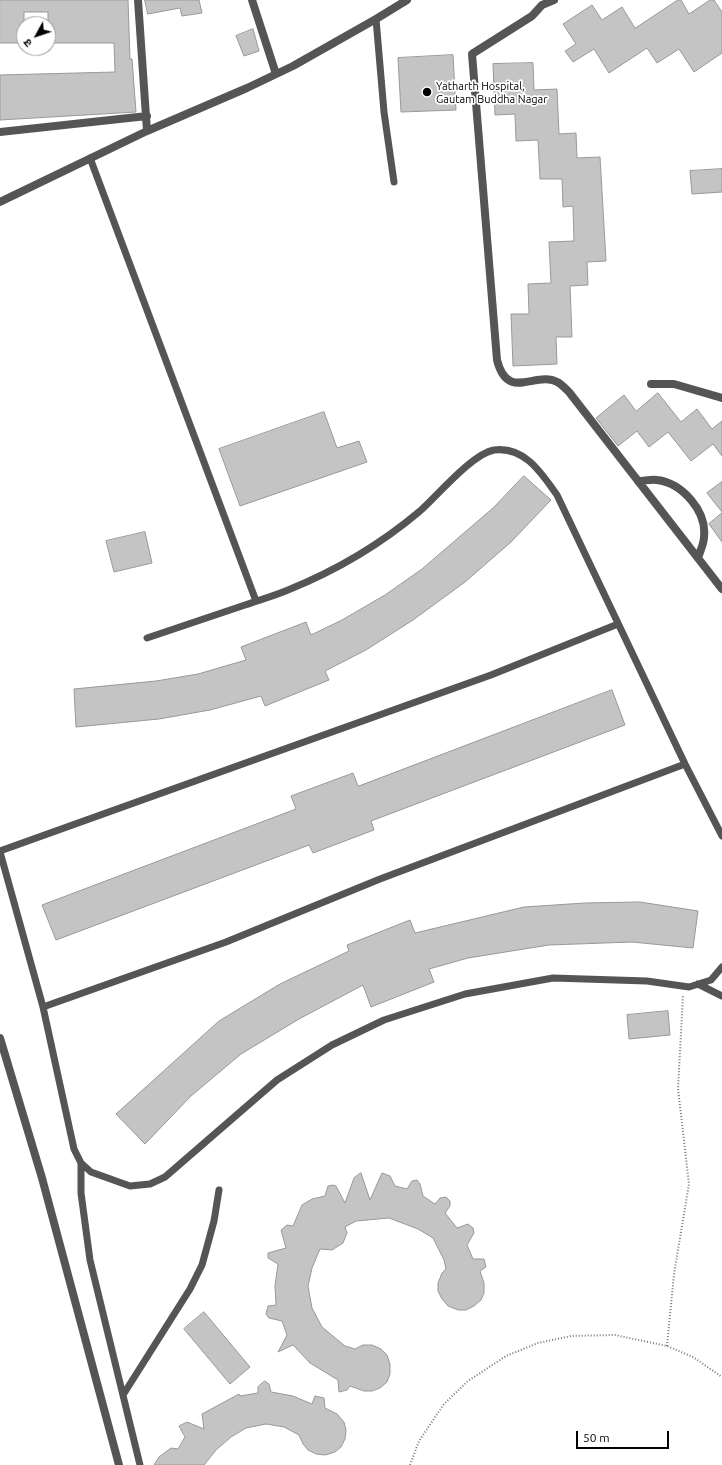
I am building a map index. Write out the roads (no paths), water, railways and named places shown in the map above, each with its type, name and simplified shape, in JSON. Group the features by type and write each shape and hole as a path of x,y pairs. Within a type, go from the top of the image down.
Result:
{"street":[{"path":"138,0 147,130"},
{"path":"252,0 276,74"},
{"path":"0,202 147,130 276,74 376,19 407,0"},
{"path":"554,0 540,2 532,16 472,54 497,360 504,378 510,381 518,383 548,381 558,383 569,392 722,589"},
{"path":"0,132 147,116"},
{"path":"651,384 674,384 722,398"},
{"path":"638,481 657,480 674,485 683,492 702,518 704,538 698,558"},
{"path":"0,1038 42,1178 119,1465"}],"lane":[{"path":"376,19 384,112 394,182"},
{"path":"90,158 256,601"},
{"path":"147,638 288,590 358,556 419,511 472,462 483,454 494,450 505,450 520,455 537,466 557,495 685,764 722,836"},
{"path":"140,1465 90,1260 81,1193 80,1163 74,1149 42,1007 0,852 446,692 618,624"},
{"path":"42,1007 226,942 380,879 685,764"},
{"path":"80,1163 91,1172 130,1186 150,1184 165,1177 277,1080 332,1045 384,1020 464,994 553,978 647,981 689,987 711,980 722,967"},
{"path":"698,984 722,996"},
{"path":"123,1395 161,1336 196,1277 210,1238 219,1190"}],"place":[{"name":"Yatharth Hospital, Gautam Buddha Nagar","path":"427,92"}]}
